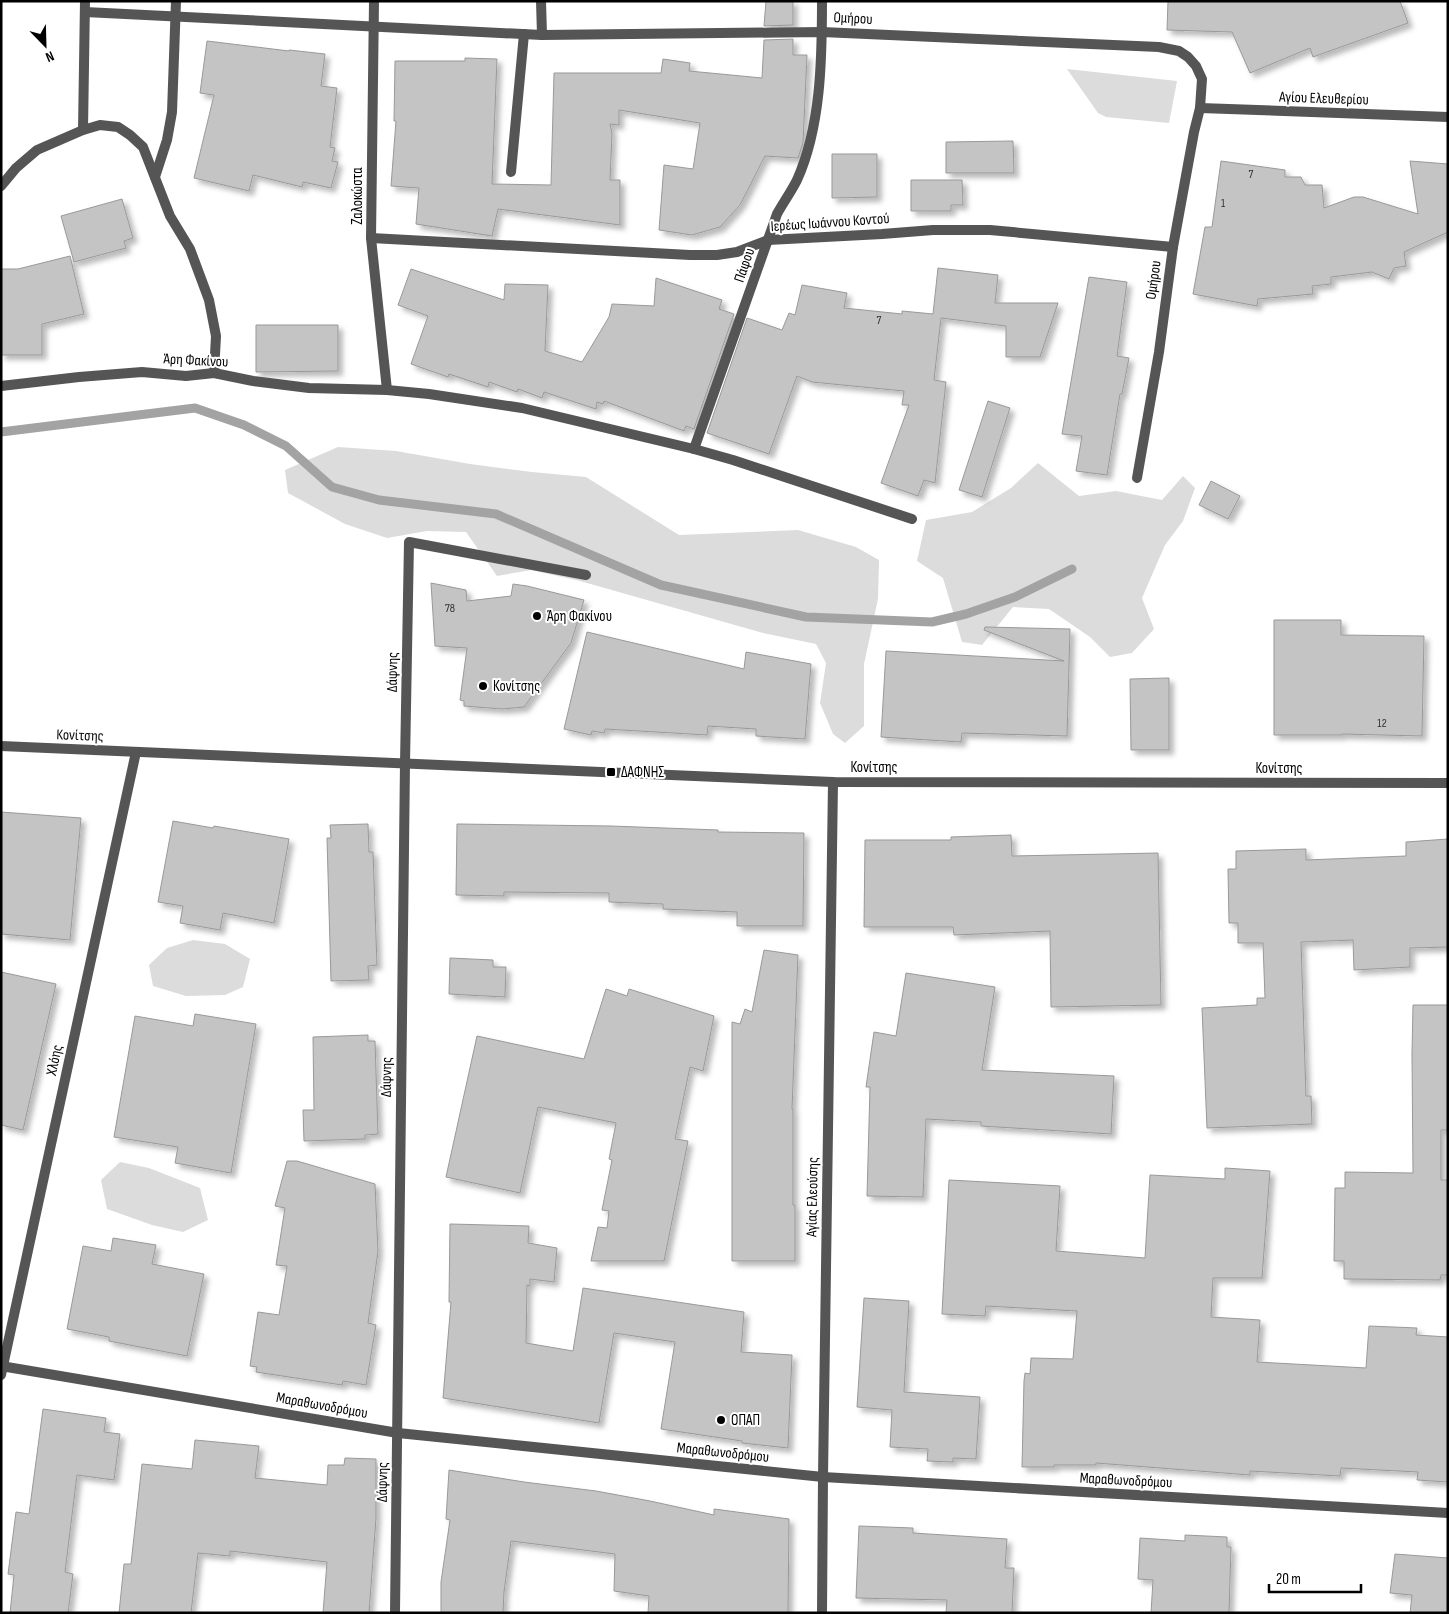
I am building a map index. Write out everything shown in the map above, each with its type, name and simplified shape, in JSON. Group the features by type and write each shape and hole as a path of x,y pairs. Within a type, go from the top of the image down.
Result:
{"street":[{"path":"82,130 85,1"},
{"path":"155,177 167,140 172,112 176,1"},
{"name":"Ζαλοκώστα","path":"374,1 371,238 387,390"},
{"path":"541,1 542,34"},
{"name":"Πάφου","path":"694,449 777,214 797,180 811,139 817,106 822,1"},
{"name":"Ομήρου","path":"84,12 524,34 822,32 1159,47 1178,52 1196,66 1202,79 1200,108 1173,247 1159,352 1137,478"},
{"path":"511,172 524,34"},
{"name":"Αγίου Ελευθερίου","path":"1200,108 1448,116"},
{"path":"1,186 16,168 37,150 82,130 100,125 118,127 130,135 143,148 170,216 190,249 209,300 216,336 214,374"},
{"name":"Ιερέως Ιωάννου Κοντού","path":"371,238 690,256 737,252 768,240 933,230 990,230 1173,247"},
{"name":"Άρη Φακίνου","path":"1,386 79,376 142,372 186,376 214,374 253,382 309,388 387,390 429,394 522,408 694,449 760,468 912,519"},
{"name":"Δάφνης","path":"396,1613 409,542 586,575"},
{"name":"Κονίτσης","path":"1,746 833,782 1448,783"},
{"name":"Χλόης","path":"2,1369 136,752"},
{"name":"Αγίας Ελεούσης","path":"822,1613 833,782"},
{"name":"Μαραθωνοδρόμου","path":"2,1369 398,1433 823,1477 1448,1513"}],"shaded area":[{"path":"1067,69 1177,81 1169,123 1106,117 1098,113"},
{"path":"338,447 396,451 470,464 586,477 679,535 798,530 856,547 879,560 878,599 864,664 864,726 845,743 833,734 820,703 826,663 816,644 763,633 580,581 531,570 497,576 466,532 427,531 387,538 345,524 288,493 285,470"},
{"path":"1038,463 1079,496 1116,491 1162,500 1183,476 1195,488 1183,521 1165,545 1142,598 1154,629 1132,653 1110,657 1090,637 1049,609 1013,607 982,645 962,642 943,578 917,561 926,520 972,512 1011,488"},
{"path":"193,940 225,944 250,959 243,987 225,995 186,996 153,986 149,965 167,948"},
{"path":"120,1162 149,1168 200,1188 208,1220 183,1232 152,1225 107,1209 101,1180"}],"building":[{"path":"766,1 793,1 793,25 764,26"},
{"path":"1168,1 1400,1 1408,23 1313,57 1310,48 1250,73 1232,32 1167,30"},
{"path":"793,39 793,55 807,55 803,143 798,158 765,156 740,205 720,227 692,235 659,230 664,165 693,169 700,123 619,110 619,125 610,124 612,133 610,180 620,180 620,225 498,209 492,236 416,224 419,188 391,186 396,121 394,121 395,61 465,61 465,58 497,59 492,184 551,185 554,73 661,73 663,59 690,63 689,71 762,78 764,40"},
{"path":"207,41 325,54 321,86 337,88 330,147 335,148 332,161 338,162 331,188 303,182 302,187 253,175 249,191 194,178 214,95 200,93"},
{"path":"1013,141 1014,173 946,173 946,142"},
{"path":"832,154 877,154 877,197 832,198"},
{"path":"1221,161 1285,170 1285,177 1301,177 1305,185 1322,185 1324,208 1354,197 1363,197 1418,214 1410,161 1448,164 1448,232 1404,252 1406,266 1394,268 1389,279 1372,272 1331,277 1331,284 1312,286 1313,294 1258,299 1257,306 1193,294 1205,227 1212,227"},
{"path":"911,180 962,180 963,205 951,205 951,211 911,211"},
{"path":"122,199 133,238 124,241 126,248 74,262 61,216"},
{"path":"70,256 84,314 42,324 42,355 1,355 1,269 18,269"},
{"path":"938,268 998,275 995,303 1058,303 1040,357 1006,357 1006,326 941,318 934,380 946,382 935,483 924,480 918,496 881,483 909,405 902,405 904,391 812,382 797,376 769,454 707,433 747,318 782,330 789,313 795,315 802,285 847,293 844,308 902,314 902,311 933,314"},
{"path":"411,269 504,300 505,284 548,285 545,351 582,362 609,317 612,304 654,306 656,278 722,300 719,309 734,314 694,429 686,426 684,431 604,401 603,404 597,402 596,409 544,392 542,398 518,389 517,392 489,382 488,387 449,374 448,377 411,364 428,316 398,305"},
{"path":"1089,277 1127,282 1117,356 1129,358 1122,394 1120,394 1107,475 1076,471 1082,436 1062,434"},
{"path":"256,325 338,325 338,371 256,372"},
{"path":"988,401 1010,408 982,497 959,490"},
{"path":"1211,481 1240,496 1228,519 1199,505"},
{"path":"431,583 466,590 467,601 511,596 513,584 584,600 571,643 524,707 502,709 464,706 464,701 460,700 467,648 435,646"},
{"path":"1274,620 1341,620 1341,635 1424,636 1422,736 1274,735"},
{"path":"985,627 1070,629 1067,736 962,733 961,742 881,737 886,651 1064,661 984,630"},
{"path":"587,632 744,669 746,652 811,664 805,739 756,736 756,729 708,726 707,735 605,729 604,733 592,731 591,735 564,729"},
{"path":"1169,678 1169,750 1131,750 1130,679"},
{"path":"1,812 81,818 70,940 1,934"},
{"path":"173,821 289,839 274,923 223,913 220,930 180,923 183,906 158,902"},
{"path":"368,824 369,852 373,852 377,965 368,966 369,980 331,981 327,838 331,838 330,825"},
{"path":"457,824 611,826 718,830 718,832 804,833 803,926 737,926 737,912 663,909 663,904 609,902 609,893 504,892 504,896 456,895"},
{"path":"1011,835 1012,856 1158,853 1161,1005 1051,1007 1050,931 954,935 953,927 864,927 865,840 951,840 951,837"},
{"path":"1448,839 1448,947 1410,948 1410,967 1354,970 1353,940 1301,942 1306,1096 1311,1096 1312,1124 1207,1128 1202,1008 1257,1005 1257,998 1265,998 1263,943 1238,943 1238,923 1229,923 1228,869 1236,869 1236,851 1306,849 1306,860 1406,856 1406,842"},
{"path":"764,950 798,955 792,1109 795,1261 732,1261 732,1022 740,1024 745,1009 752,1012"},
{"path":"450,958 493,960 493,967 506,967 505,997 449,994"},
{"path":"1,972 56,984 23,1130 1,1125"},
{"path":"906,973 995,987 982,1070 1114,1076 1111,1134 981,1126 981,1122 926,1119 923,1197 867,1196 870,1087 866,1087 874,1032 896,1036"},
{"path":"606,989 627,996 629,989 714,1016 703,1071 690,1067 675,1139 688,1141 664,1261 591,1261 598,1227 607,1228 609,1211 602,1210 612,1160 609,1159 616,1123 538,1107 520,1193 446,1177 477,1036 584,1059"},
{"path":"1413,1005 1448,1005 1448,1130 1441,1130 1441,1180 1448,1180 1448,1275 1441,1275 1440,1280 1344,1279 1344,1261 1334,1261 1335,1188 1345,1188 1345,1172 1413,1173"},
{"path":"195,1014 256,1024 231,1173 175,1163 178,1147 114,1137 135,1016 193,1026"},
{"path":"368,1035 368,1041 375,1041 378,1134 365,1135 365,1139 304,1141 303,1110 314,1110 313,1037"},
{"path":"287,1161 297,1161 375,1184 378,1251 368,1323 376,1325 366,1385 343,1381 342,1385 256,1372 257,1367 250,1366 258,1312 279,1315 287,1266 276,1265 285,1208 275,1206"},
{"path":"1225,1168 1270,1171 1262,1278 1213,1278 1211,1317 1260,1320 1257,1362 1366,1368 1369,1326 1417,1328 1416,1335 1448,1337 1448,1482 1417,1480 1418,1472 1341,1468 1340,1476 1250,1471 1250,1475 1096,1463 1096,1465 1022,1467 1025,1373 1030,1374 1031,1358 1073,1359 1077,1311 986,1306 985,1316 942,1314 949,1180 1060,1186 1056,1251 1145,1258 1150,1175 1225,1179"},
{"path":"450,1224 529,1226 528,1243 557,1248 554,1282 530,1279 530,1286 527,1285 526,1343 573,1351 583,1288 744,1312 741,1352 792,1355 788,1448 742,1443 742,1441 661,1429 675,1342 614,1333 599,1423 443,1398 451,1302 449,1302"},
{"path":"113,1238 156,1245 152,1264 204,1274 187,1356 109,1341 109,1337 67,1329 83,1246 111,1251"},
{"path":"864,1298 909,1301 904,1392 980,1397 976,1459 953,1458 953,1462 927,1461 928,1449 890,1447 892,1410 857,1407"},
{"path":"43,1409 106,1418 104,1432 120,1434 114,1480 77,1475 65,1572 73,1574 68,1613 10,1613 14,1575 8,1574 16,1512 29,1514"},
{"path":"195,1440 259,1446 255,1478 327,1485 328,1465 344,1465 345,1458 376,1459 376,1518 369,1613 323,1613 327,1562 230,1551 230,1556 198,1553 191,1613 119,1613 124,1564 131,1564 142,1464 192,1469"},
{"path":"449,1470 596,1491 714,1515 714,1509 789,1519 788,1613 648,1613 649,1596 614,1591 615,1554 511,1541 503,1613 441,1613 441,1582 450,1520 446,1519"},
{"path":"859,1526 913,1528 913,1533 1007,1539 1005,1568 1014,1568 1012,1613 946,1613 947,1600 856,1598"},
{"path":"1185,1535 1227,1537 1227,1547 1231,1547 1229,1613 1151,1613 1153,1580 1138,1579 1140,1538 1185,1541"},
{"path":"1395,1554 1448,1558 1448,1613 1410,1613 1412,1595 1390,1593"}],"waterway":[{"path":"1,432 195,408 244,425 286,446 332,487 379,500 496,514 661,585 806,617 932,622 966,614 1015,597 1072,569"}],"place":[{"name":"Άρη Φακίνου","path":"537,616"},
{"name":"Κονίτσης","path":"483,686"},
{"name":"ΔΑΦΝΗΣ","path":"611,772"},
{"name":"ΟΠΑΠ","path":"721,1420"}]}
